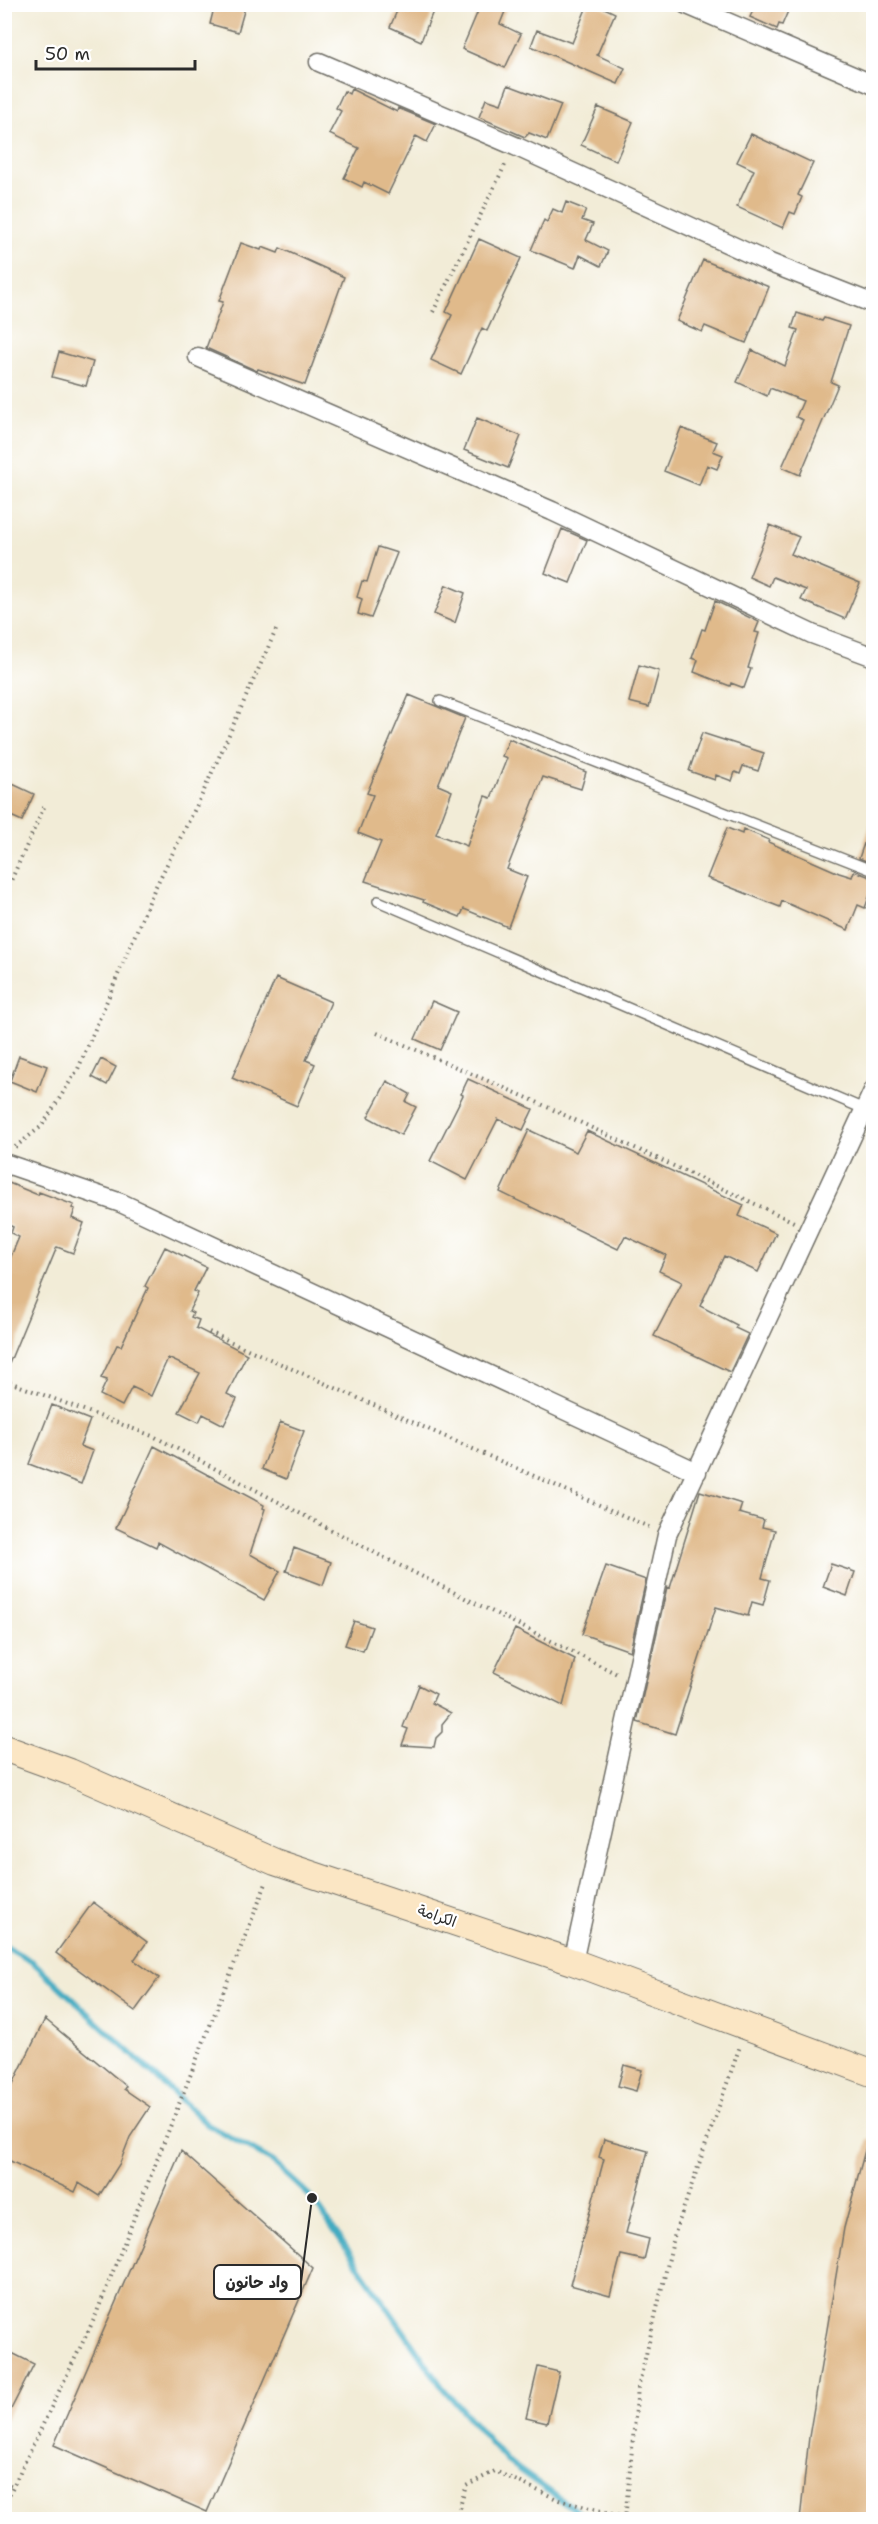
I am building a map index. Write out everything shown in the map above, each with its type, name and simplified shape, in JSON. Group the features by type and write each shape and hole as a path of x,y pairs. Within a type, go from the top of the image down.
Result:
{"main road":[{"name":"الكرامة","path":"4,1748 70,1772 275,1862 573,1962 873,2074"}],"street":[{"path":"685,4 873,85"},
{"path":"319,62 515,146 770,263 873,304"},
{"path":"198,357 552,511 812,634 873,657"},
{"path":"573,1962 667,1534 873,1089"},
{"path":"9,1155 121,1203 697,1472"}],"lane":[{"path":"440,701 873,871"},
{"path":"378,901 864,1109"}],"path":[{"path":"433,312 515,146"},
{"path":"9,1155 42,1126 78,1069 154,890 201,796 276,630"},
{"path":"4,896 45,805"},
{"path":"377,1033 530,1099 810,1229"},
{"path":"208,1332 667,1534"},
{"path":"4,1380 155,1437 381,1556 634,1682"},
{"path":"4,2505 94,2317 275,1862"},
{"path":"456,2520 466,2486 495,2471 560,2500 625,2518 638,2388 675,2233 747,2026"},
{"path":"4,2482 12,2486"}],"building":[{"path":"215,4 246,4 238,32 210,24"},
{"path":"400,4 436,4 421,41 390,27"},
{"path":"481,4 508,4 500,24 521,34 505,68 462,49"},
{"path":"588,4 596,4 615,13 597,55 625,68 618,84 531,46 537,30 572,43"},
{"path":"756,4 791,4 782,25 779,24 777,29 750,17"},
{"path":"508,85 561,105 547,140 529,133 525,137 479,117 486,99 501,104"},
{"path":"351,89 397,112 398,108 436,124 427,142 416,136 388,194 364,182 362,187 344,178 359,148 329,134 341,111 336,108 344,91 349,94"},
{"path":"598,107 633,122 616,161 581,145"},
{"path":"751,134 813,163 798,195 802,197 795,214 790,212 783,228 737,207 754,170 737,162"},
{"path":"566,202 586,210 582,220 593,224 586,240 608,251 601,266 580,255 575,268 531,250 544,220 547,222 553,209 562,213"},
{"path":"479,239 521,258 487,331 482,328 461,374 431,360 452,315 446,312"},
{"path":"241,243 278,253 280,248 344,277 305,385 258,369 257,371 206,348 223,302 219,301"},
{"path":"703,260 769,287 746,343 705,326 702,332 677,321"},
{"path":"797,313 849,326 831,382 838,385 800,475 782,467 803,420 796,417 803,401 770,388 767,396 737,382 752,350 785,366 798,330 792,328"},
{"path":"59,352 93,362 86,386 52,377"},
{"path":"477,418 521,436 508,468 464,450"},
{"path":"681,428 717,442 713,451 723,455 717,469 707,465 699,485 664,471"},
{"path":"770,525 799,537 791,554 860,583 845,619 801,600 806,590 773,577 769,586 749,577"},
{"path":"562,529 587,540 570,583 545,573"},
{"path":"378,547 397,553 371,618 358,614 362,599 357,597 362,581 367,582"},
{"path":"446,585 465,593 455,623 434,614"},
{"path":"715,601 759,622 755,632 759,633 748,668 751,669 744,688 731,683 730,686 694,672 698,660 692,658"},
{"path":"639,665 659,671 649,707 629,702"},
{"path":"409,695 465,718 438,785 452,791 436,834 467,846 485,796 491,798 507,758 502,756 509,739 586,772 581,789 543,777 507,869 527,877 508,927 464,909 460,917 423,902 424,900 365,881 381,842 358,833 373,795 367,793"},
{"path":"702,733 764,753 758,771 743,766 740,774 735,772 732,781 716,775 715,780 689,771"},
{"path":"4,780 34,794 22,821 4,813"},
{"path":"871,823 873,824 873,864 859,858"},
{"path":"727,828 742,834 743,829 839,873 852,877 854,871 873,878 873,886 865,908 858,905 848,930 782,901 780,907 707,878"},
{"path":"276,978 331,1002 306,1060 315,1064 297,1106 232,1078"},
{"path":"432,1001 457,1012 440,1050 415,1039"},
{"path":"19,1056 47,1066 37,1092 10,1081"},
{"path":"101,1059 116,1067 107,1085 92,1077"},
{"path":"468,1079 533,1109 523,1130 498,1119 467,1180 430,1161 463,1095 461,1094"},
{"path":"387,1081 410,1094 406,1102 416,1107 401,1135 368,1117"},
{"path":"529,1130 576,1152 587,1131 744,1205 739,1216 776,1233 758,1272 724,1256 700,1306 737,1325 735,1328 748,1334 730,1372 654,1336 682,1282 659,1271 666,1255 625,1236 618,1249 500,1192"},
{"path":"4,1181 38,1195 39,1192 74,1205 72,1218 84,1223 73,1253 57,1247 4,1376 4,1311 10,1298 4,1295 4,1273 19,1237 11,1233 13,1227 4,1223"},
{"path":"165,1247 206,1267 194,1291 198,1293 189,1311 193,1313 191,1317 199,1320 196,1328 247,1354 227,1394 237,1399 224,1425 203,1414 199,1422 179,1412 200,1373 168,1358 151,1396 132,1387 122,1406 100,1395 107,1380 101,1378 117,1345 121,1346 148,1288 145,1286"},
{"path":"52,1405 90,1420 80,1446 93,1451 81,1484 29,1464"},
{"path":"280,1422 304,1431 286,1479 262,1469"},
{"path":"154,1446 264,1505 265,1509 250,1554 280,1571 264,1600 158,1542 156,1547 116,1528"},
{"path":"700,1491 742,1504 739,1513 764,1520 762,1527 775,1530 762,1578 770,1580 763,1605 752,1602 748,1616 716,1607 675,1734 637,1722 667,1587 670,1588"},
{"path":"294,1548 331,1562 323,1585 286,1571"},
{"path":"831,1564 855,1572 847,1596 823,1587"},
{"path":"606,1566 646,1580 630,1651 582,1634"},
{"path":"354,1621 372,1627 363,1651 345,1645"},
{"path":"515,1629 575,1659 563,1706 494,1672"},
{"path":"419,1685 436,1694 432,1703 451,1713 442,1724 442,1732 436,1738 434,1747 402,1745 408,1729 403,1727"},
{"path":"93,1902 147,1942 134,1960 159,1978 135,2011 56,1953"},
{"path":"45,2019 126,2086 124,2089 150,2107 130,2137 120,2163 99,2196 79,2183 75,2192 4,2158 4,2102"},
{"path":"624,2065 642,2070 636,2091 618,2086"},
{"path":"604,2139 648,2151 626,2233 649,2239 644,2260 621,2255 610,2296 570,2285 604,2159 599,2157"},
{"path":"868,2139 873,2140 873,2520 800,2520 809,2437 844,2228"},
{"path":"181,2151 313,2268 207,2512 54,2445"},
{"path":"4,2349 34,2364 4,2423"},
{"path":"538,2367 559,2372 547,2423 526,2418"}],"waterway":[{"path":"4,1946 33,1962 208,2125 272,2161 312,2198 442,2387 507,2461 589,2520"}],"place":[{"name":"واد حانون","path":"312,2198"}]}
